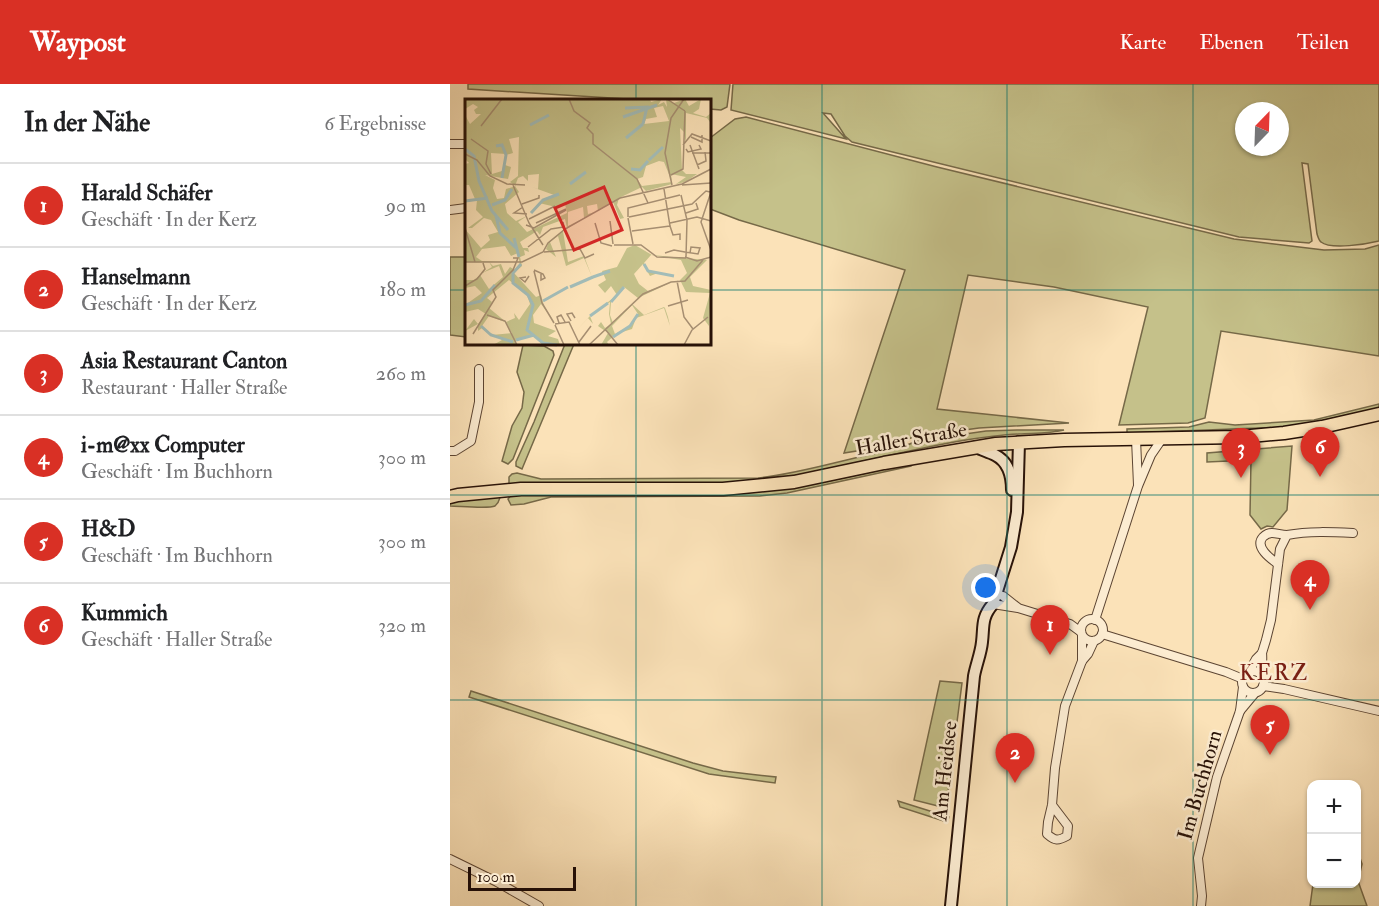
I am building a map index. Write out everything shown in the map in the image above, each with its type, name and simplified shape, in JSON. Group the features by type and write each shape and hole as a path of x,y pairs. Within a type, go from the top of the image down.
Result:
{"main road":[{"name":"Haller Straße","path":"450,497 521,489 723,489 794,482 885,463 1019,442 1284,434 1322,428 1379,414"},
{"path":"1011,547 1017,512 1019,442"},
{"path":"976,447 1002,459 1010,472 1012,480 1009,528 1011,547"},
{"name":"Am Heidsee","path":"951,906 974,676 982,641 988,632 993,614 994,599 1011,547"}],"street":[{"path":"450,210 465,208"},
{"path":"450,451 455,451 471,441 479,402 479,369"},
{"path":"1136,439 1138,486"},
{"path":"1095,620 1138,486 1150,455 1162,439"},
{"path":"1278,564 1260,546 1263,536 1273,533 1287,536 1301,532 1353,533"},
{"path":"1102,634 1216,669 1243,683 1248,692 1259,692 1264,682 1262,652 1271,620 1280,549 1287,536"},
{"path":"994,599 1003,596 1018,608 1070,624 1082,631 1088,641 1100,638 1103,631 1101,624 1095,620 1088,620 1082,631 1082,661"},
{"path":"1052,805 1052,789 1065,706 1082,661 1094,641"},
{"path":"1243,683 1246,674 1262,652"},
{"path":"1249,672 1256,672 1262,676"},
{"name":"Im Buchhorn","path":"1201,906 1202,885 1198,858 1217,777 1240,711 1243,683"},
{"path":"1263,686 1379,711"},
{"name":"Im Buchhorn","path":"1240,711 1255,693"},
{"path":"450,859 539,906"}],"shaded area":[{"path":"468,84 730,84 727,107 721,110 711,109 711,99 627,99 468,89"},
{"path":"733,84 1379,84 1379,241 1333,246 1320,241 1317,234 1308,164 1302,163 1312,241 1309,243 1239,237 852,142 845,136 831,114 823,113 846,139 731,110"},
{"path":"746,117 937,167 1234,239 1324,250 1365,249 1379,245 1379,356 1221,331 1205,418 1188,423 1119,425 1148,307 1054,287 968,275 937,409 1069,423 979,428 913,437 894,445 844,453 905,270 711,209 711,137 735,119"},
{"path":"450,257 465,257 465,337 450,335"},
{"path":"523,345 544,346 553,351 554,355 513,459 508,464 502,461 512,426 522,408 524,392 517,372"},
{"path":"565,345 574,345 522,469 516,466 516,462"},
{"path":"1379,404 1379,410 1343,419 1287,427 1127,433 1127,429 1189,427 1209,422 1235,425 1314,420"},
{"path":"1064,430 960,441 753,483 509,484 509,477 517,473 541,479 758,478 903,447 916,441 986,431"},
{"path":"1292,446 1287,510 1273,527 1267,526 1261,529 1250,515 1251,460 1207,462 1207,453"},
{"path":"915,463 911,466 787,493 760,496 551,497 511,505 508,499 511,495 762,491"},
{"path":"496,494 500,497 495,506 450,506 450,502"},
{"path":"940,681 962,683 946,808 914,800"},
{"path":"471,691 693,763 723,771 776,777 775,783 709,774 469,697"},
{"path":"898,801 949,817 947,822 900,807"},
{"path":"1312,888 1361,888 1367,906 1310,906"}],"place":[{"name":"Kummich","path":"1320,477"},
{"name":"Asia Restaurant Canton","path":"1241,478"},
{"name":"i-m@xx Computer","path":"1310,610"},
{"name":"Harald Schäfer","path":"1050,655"},
{"name":"H&D","path":"1270,755"},
{"name":"Hanselmann","path":"1015,783"}],"district":[{"name":"KERZ","path":"1274,673"}]}
